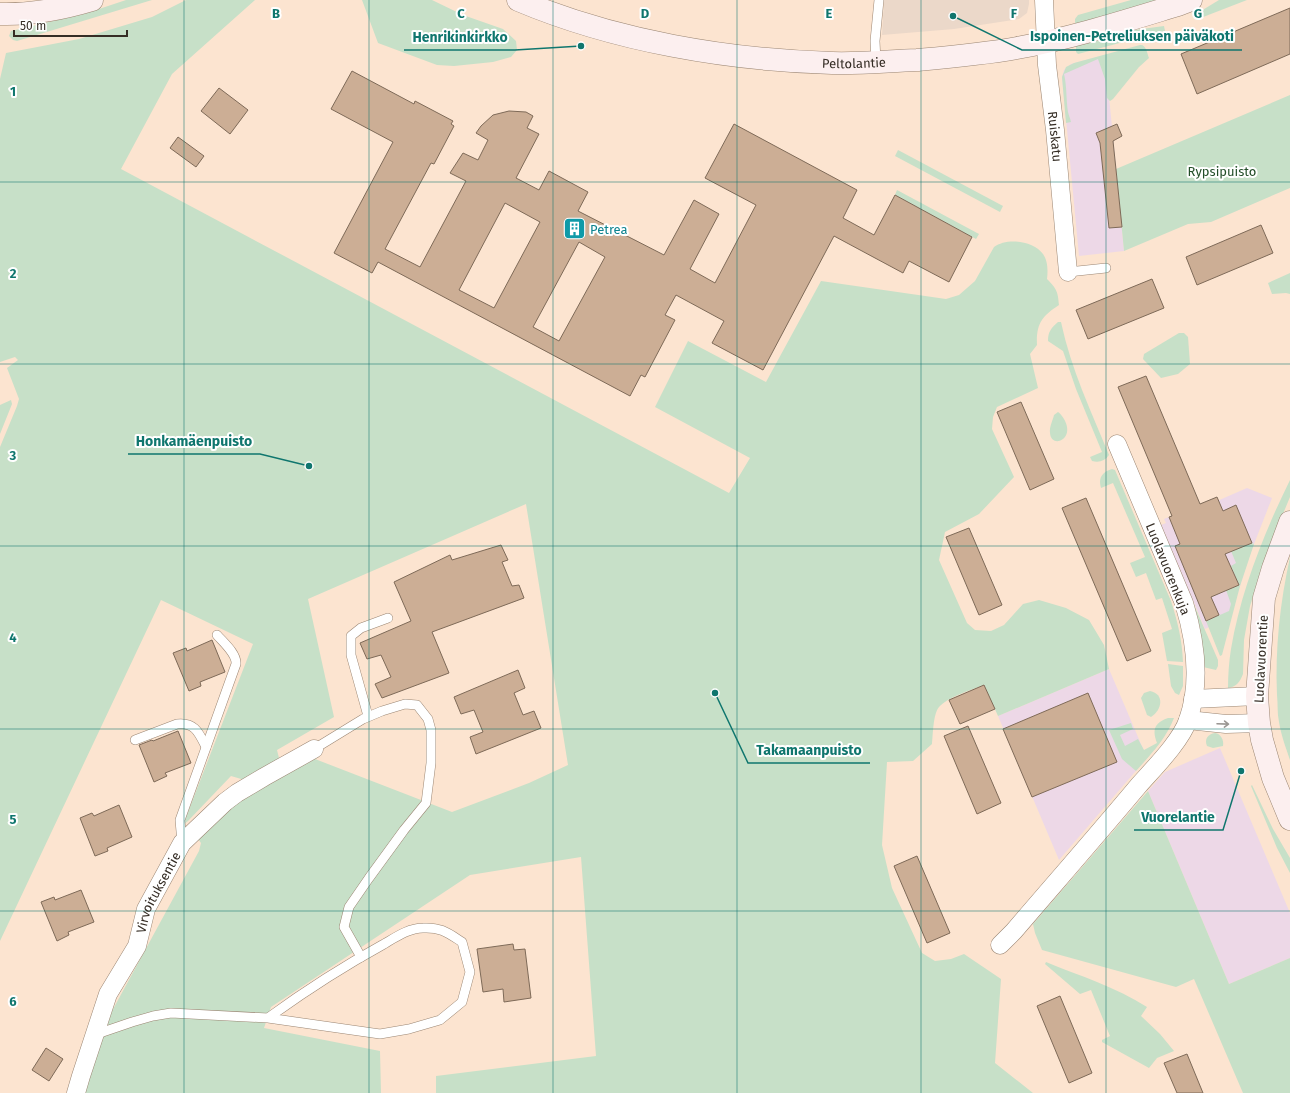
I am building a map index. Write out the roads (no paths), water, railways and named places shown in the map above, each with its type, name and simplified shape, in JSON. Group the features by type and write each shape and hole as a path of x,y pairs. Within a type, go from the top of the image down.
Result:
{"street":[{"path":"0,14 18,15 47,11 92,0"},
{"name":"Peltolantie","path":"518,0 540,4 577,21 641,39 683,48 769,59 832,63 876,62 991,53 1071,37 1191,0"},
{"name":"Ruiskatu","path":"1044,0 1047,65 1055,130 1068,272"},
{"name":"Luolavuorenkuja","path":"1000,945 1014,931 1178,738 1188,720 1193,699 1195,660 1193,640 1184,603 1117,444"},
{"name":"Luolavuorentie","path":"1290,522 1264,598 1257,696 1262,740 1273,778 1290,819"},
{"path":"1193,699 1257,696"},
{"path":"1188,720 1226,724 1259,723"},
{"name":"Virvoituksentie","path":"76,1093 108,994 137,946 146,909 182,843 225,802 237,793 314,749"}],"lane":[{"path":"876,62 875,41 879,0"},
{"path":"1068,272 1106,268"},
{"path":"368,716 351,656 351,636 361,628 388,618"},
{"path":"182,843 180,820 237,660 218,635"},
{"path":"314,749 368,716 382,710 405,704 417,706 428,719 431,730 431,763 426,804 391,848 349,907 344,926 361,957"},
{"path":"135,740 183,723 198,730 206,747"},
{"path":"94,1035 153,1016 171,1013 268,1018 380,1034 409,1029 440,1020 462,1002 470,972 462,942 440,928 414,929 361,957 287,1004 268,1018"}],"place":[{"name":"Ispoinen-Petreliuksen päiväkoti","path":"953,16"},
{"name":"Henrikinkirkko","path":"581,46"},
{"name":"Petrea","path":"575,229"},
{"name":"Honkamäenpuisto","path":"309,466"},
{"name":"Takamaanpuisto","path":"715,693"},
{"name":"Vuorelantie","path":"1241,771"}],"park label":[{"name":"Rypsipuisto","path":"1222,171"}]}
